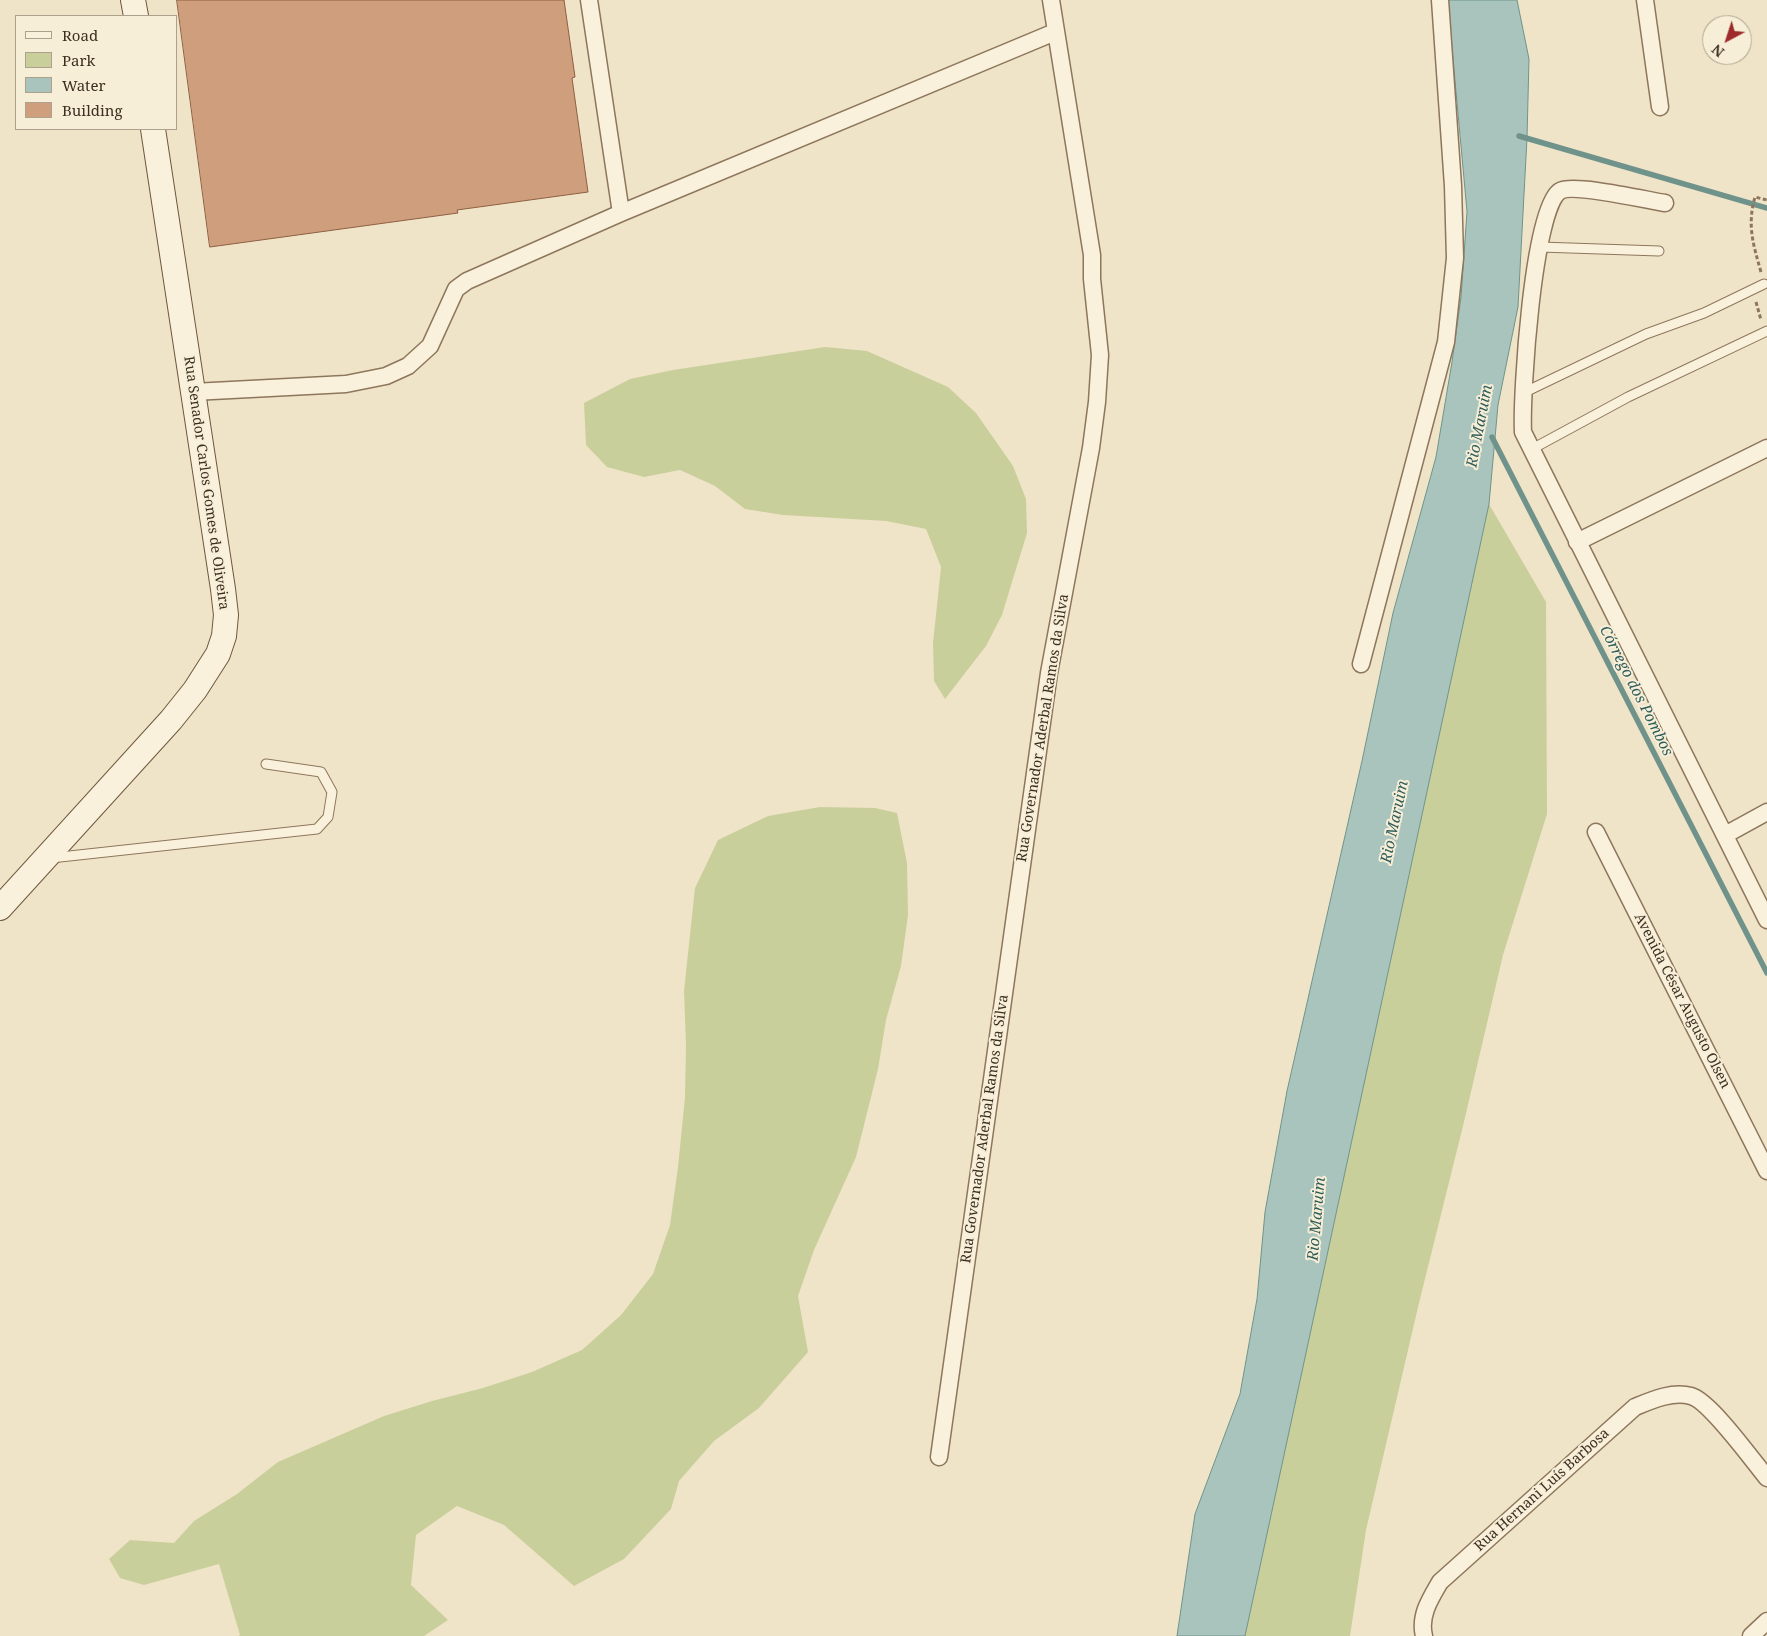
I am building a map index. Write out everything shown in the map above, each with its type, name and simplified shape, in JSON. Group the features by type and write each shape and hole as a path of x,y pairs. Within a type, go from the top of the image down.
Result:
{"main road":[{"path":"133,0 136,15"},
{"name":"Rua Senador Carlos Gomes de Oliveira","path":"0,908 171,720 210,668 218,654 224,636 226,614 223,590 153,130"}],"street":[{"path":"589,0 621,213"},
{"name":"Rua Governador Aderbal Ramos da Silva","path":"938,1457 1046,692 1091,448 1097,402 1100,355 1092,279 1092,255 1051,0"},
{"path":"1361,664 1446,342 1455,258 1453,186 1440,0"},
{"path":"1645,0 1660,107"},
{"path":"193,392 346,384 386,376 408,366 430,346 456,289 467,281 621,213 1056,32"},
{"path":"1665,203 1584,188 1561,190 1550,205 1533,284 1523,394 1523,432 1767,920"},
{"path":"1577,542 1767,448"},
{"path":"1725,835 1767,812"},
{"name":"Avenida César Augusto Olsen","path":"1596,832 1767,1171"},
{"name":"Rua Hernani Luís Barbosa","path":"1424,1636 1422,1626 1426,1606 1440,1582 1635,1407 1673,1395 1693,1396 1710,1408 1767,1478"},
{"path":"1751,1636 1767,1621"}],"lane":[{"path":"1540,247 1659,251"},
{"path":"1523,394 1646,334 1704,313 1764,284"},
{"path":"1532,450 1628,396 1766,332"},
{"path":"45,858 317,829 328,817 332,792 321,772 266,764"}],"path":[{"path":"1764,284 1752,241 1750,213 1755,196 1767,200"},
{"path":"1752,290 1766,332"}],"green space":[{"path":"825,347 867,351 948,387 976,413 1013,466 1026,499 1027,533 1002,615 986,646 945,699 934,681 933,643 941,567 926,529 886,521 783,515 745,509 715,486 680,470 644,477 607,467 586,445 584,403 630,379 673,370"},
{"path":"1489,504 1546,602 1547,814 1503,955 1419,1303 1366,1530 1350,1636 1245,1636"},
{"path":"820,807 875,808 897,813 907,863 908,915 901,966 886,1020 878,1069 856,1157 814,1250 798,1296 808,1352 759,1408 714,1441 679,1481 671,1509 624,1559 574,1586 504,1525 457,1506 416,1535 411,1585 448,1620 424,1636 238,1636 240,1635 219,1564 144,1585 120,1578 109,1559 130,1540 174,1543 194,1521 237,1494 278,1462 384,1416 532,1372 582,1350 621,1315 653,1274 670,1225 685,1097 684,991 695,888 718,840 768,816"}],"water":[{"name":"Rio Maruim","path":"1448,0 1517,0 1529,59 1527,138 1518,307 1498,405 1489,504 1245,1636 1177,1636 1195,1514 1240,1394 1257,1299 1265,1212 1287,1091 1362,761 1393,613 1436,457 1452,362 1461,297 1467,212"}],"building":[{"path":"177,0 564,0 575,77 572,78 588,192 457,210 458,213 210,247"}],"waterway":[{"path":"1519,136 1767,208"},
{"name":"Córrego dos Pombos","path":"1492,437 1767,973"}]}
